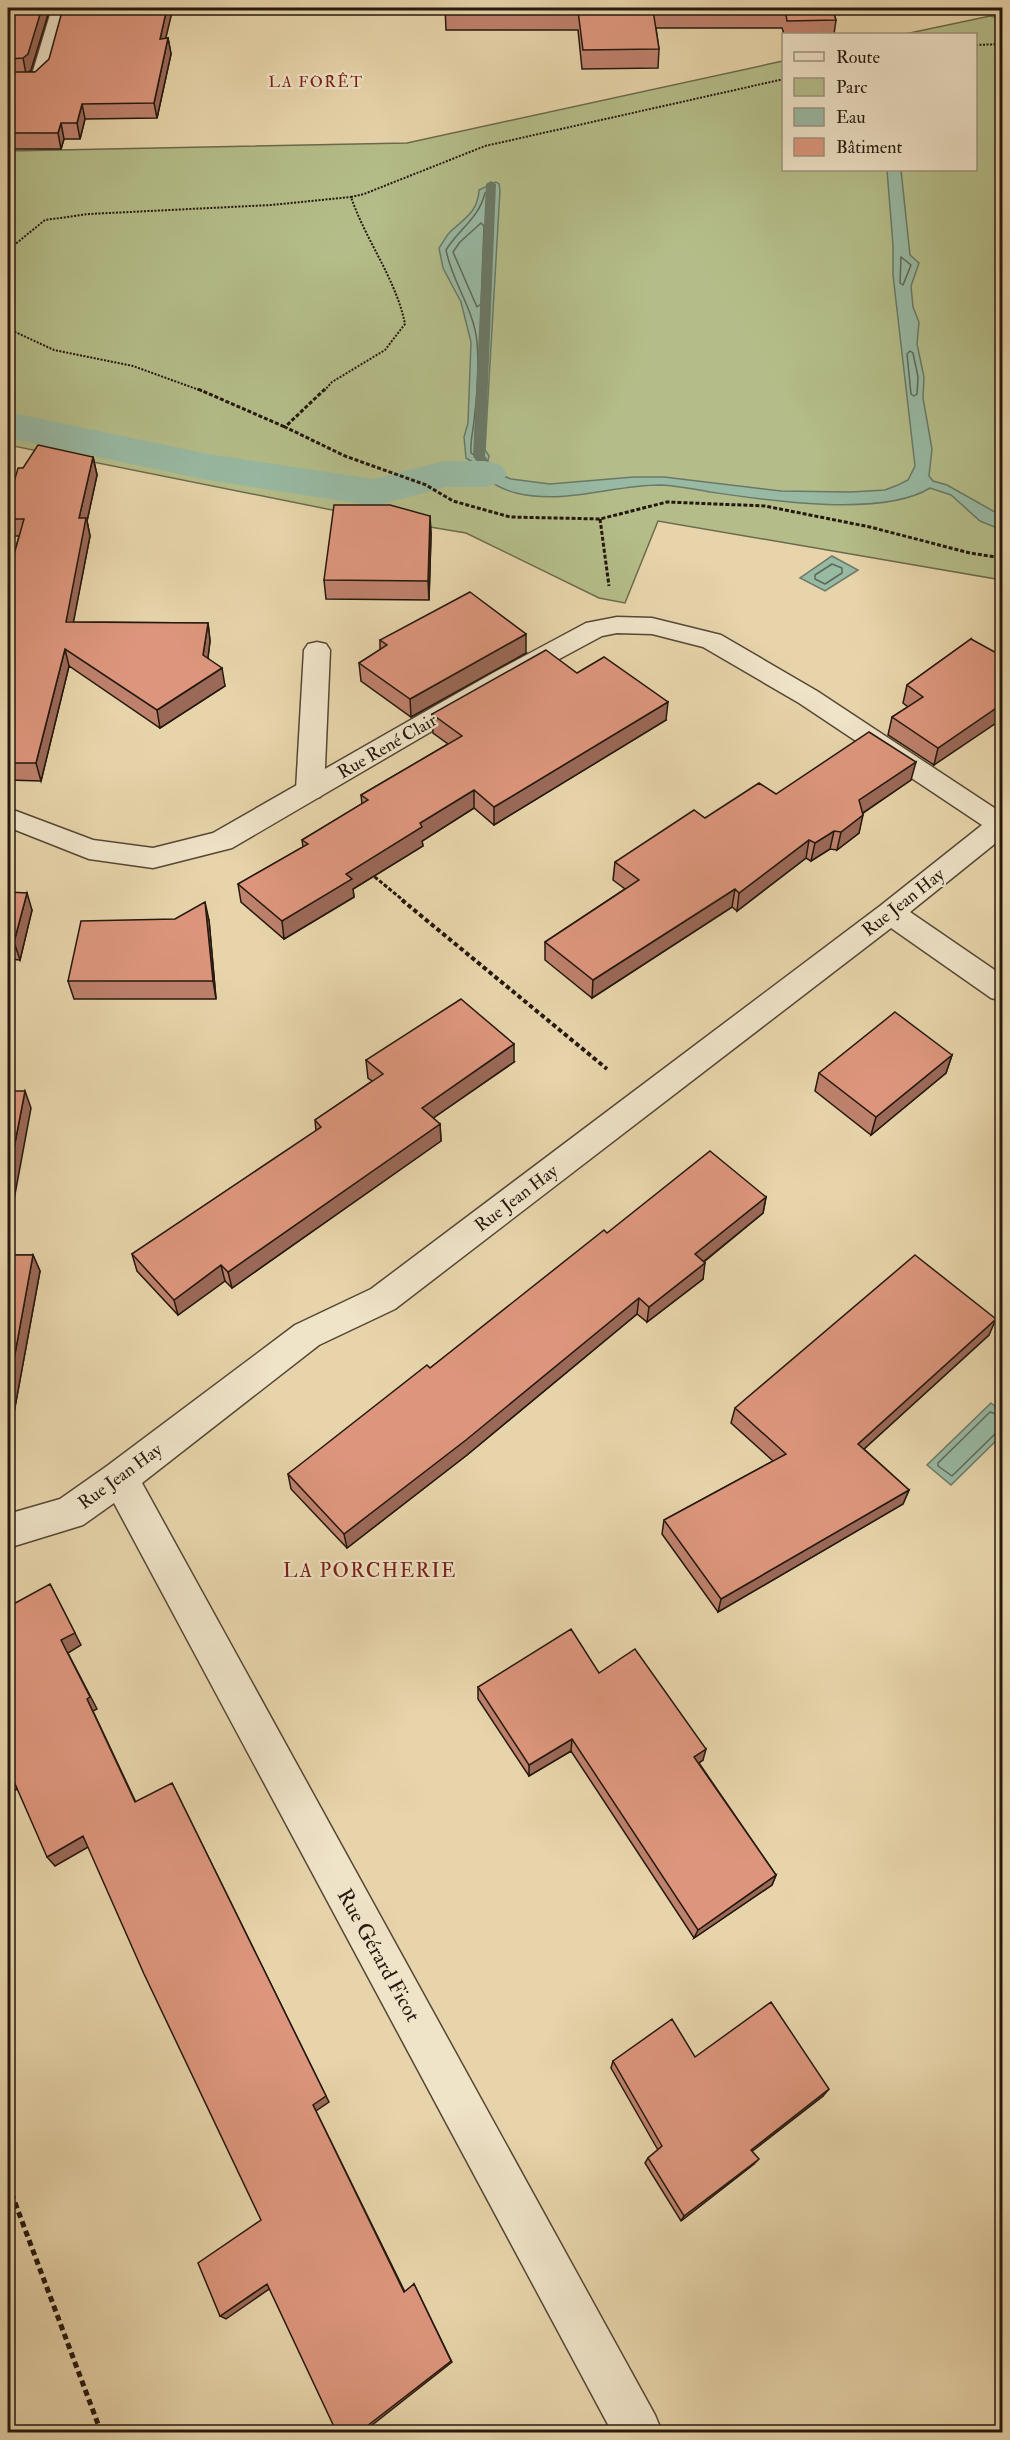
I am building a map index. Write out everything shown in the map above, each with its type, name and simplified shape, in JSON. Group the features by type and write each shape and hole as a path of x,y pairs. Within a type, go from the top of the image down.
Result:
{"street":[{"path":"8,81 32,81 41,73 60,8"},
{"name":"Rue René Clair","path":"8,817 89,849 153,858 222,841 595,629 617,625 652,626 712,641 808,697 1002,824"},
{"path":"310,790 317,651"},
{"name":"Rue Jean Hay","path":"8,1531 70,1514 307,1335 383,1299 890,913 1002,824"},
{"path":"890,913 1002,990"},
{"name":"Rue Gérard Ficot","path":"120,1478 638,2433"}],"path":[{"path":"977,45 1002,44"},
{"path":"8,250 45,220 89,214 271,205 351,197 364,194 485,146 782,79"},
{"path":"285,427 315,401 332,382 385,350 405,324 400,300 361,226 351,197"},
{"path":"8,316 13,331 54,350 133,366 197,389 345,456 426,485 453,501 510,517 600,519 667,502 765,506 870,526 970,553 1002,558"},
{"path":"8,336 13,331"},
{"path":"600,519 617,625"},
{"path":"369,872 644,1100"},
{"path":"8,2184 101,2433"}],"green space":[{"path":"990,16 1002,18 1002,580 658,521 625,603 599,598 466,533 352,514 8,445 8,151 407,143 782,61 782,171 977,171 977,33 910,33"}],"water":[{"path":"887,171 901,171 910,255 919,263 911,286 913,307 919,322 917,344 924,377 923,398 932,449 929,476 933,481 947,485 1002,516 1002,530 980,521 951,495 930,488 909,497 854,505 792,502 661,485 571,496 535,496 516,493 497,486 466,458 464,437 468,423 471,342 461,302 443,268 439,248 449,234 473,210 479,190 496,182 500,190 485,450 489,456 487,464 499,474 511,479 550,484 634,477 664,477 781,491 851,492 885,490 908,480 915,466 893,275"},
{"path":"832,556 858,570 825,591 800,578"},
{"path":"991,1403 1002,1412 1002,1435 951,1485 927,1465"}],"building":[{"path":"8,8 42,8 28,54 23,58 8,59"},
{"path":"63,8 167,8 160,39 168,38 154,103 82,104 77,123 61,123 58,133 8,133 8,72 35,72 49,59"},
{"path":"445,8 832,8 836,20 787,21 785,9 653,10 659,49 583,50 578,11 445,12"},
{"path":"38,445 93,457 79,518 86,518 66,622 208,623 203,655 222,668 157,710 65,649 36,763 8,763 8,576 24,519 8,519 8,503 18,468 23,468"},
{"path":"334,505 390,505 430,516 428,581 324,580"},
{"path":"470,592 526,634 410,699 359,663 387,645 380,640"},
{"path":"971,639 1002,656 1002,704 938,748 892,717 923,697 907,685"},
{"path":"546,650 577,673 604,657 668,702 494,807 474,790 420,823 422,827 346,874 352,879 282,921 238,884 308,844 302,840 368,800 361,795 462,736 432,714"},
{"path":"869,732 916,762 859,800 863,815 841,832 834,831 815,843 809,840 739,893 735,889 593,980 545,942 639,880 615,862 694,810 705,818 759,783 776,794"},
{"path":"8,892 27,893 14,942 8,942"},
{"path":"205,902 213,981 68,981 81,921 175,919"},
{"path":"461,999 514,1044 422,1108 440,1124 228,1272 221,1265 174,1300 132,1254 321,1127 315,1120 383,1074 366,1060"},
{"path":"895,1012 952,1055 876,1117 819,1073"},
{"path":"8,1091 25,1091 8,1179"},
{"path":"710,1151 766,1197 695,1254 705,1263 649,1307 639,1298 466,1440 344,1534 288,1474 427,1365 430,1368 604,1230 607,1233"},
{"path":"8,1255 33,1255 8,1392"},
{"path":"915,1255 996,1319 858,1444 909,1490 721,1599 664,1520 786,1454 735,1408"},
{"path":"50,1584 75,1633 61,1640 90,1697 87,1699 135,1802 172,1783 326,2096 313,2105 404,2292 414,2284 451,2361 358,2433 337,2433 267,2284 220,2316 198,2263 261,2220 144,1974 83,1836 47,1857 12,1777 8,1780 8,1607"},
{"path":"571,1629 599,1673 635,1649 706,1749 694,1757 776,1875 698,1930 572,1739 529,1765 478,1687"},
{"path":"771,2002 829,2089 751,2150 759,2159 684,2216 648,2158 662,2146 613,2061 672,2019 695,2057"}],"waterway":[{"path":"491,184 479,456 492,476"},
{"path":"8,425 208,467 375,493 444,474 485,474"}],"district":[{"name":"LA FORÊT","path":"316,81"},
{"name":"LA PORCHERIE","path":"370,1570"}]}
